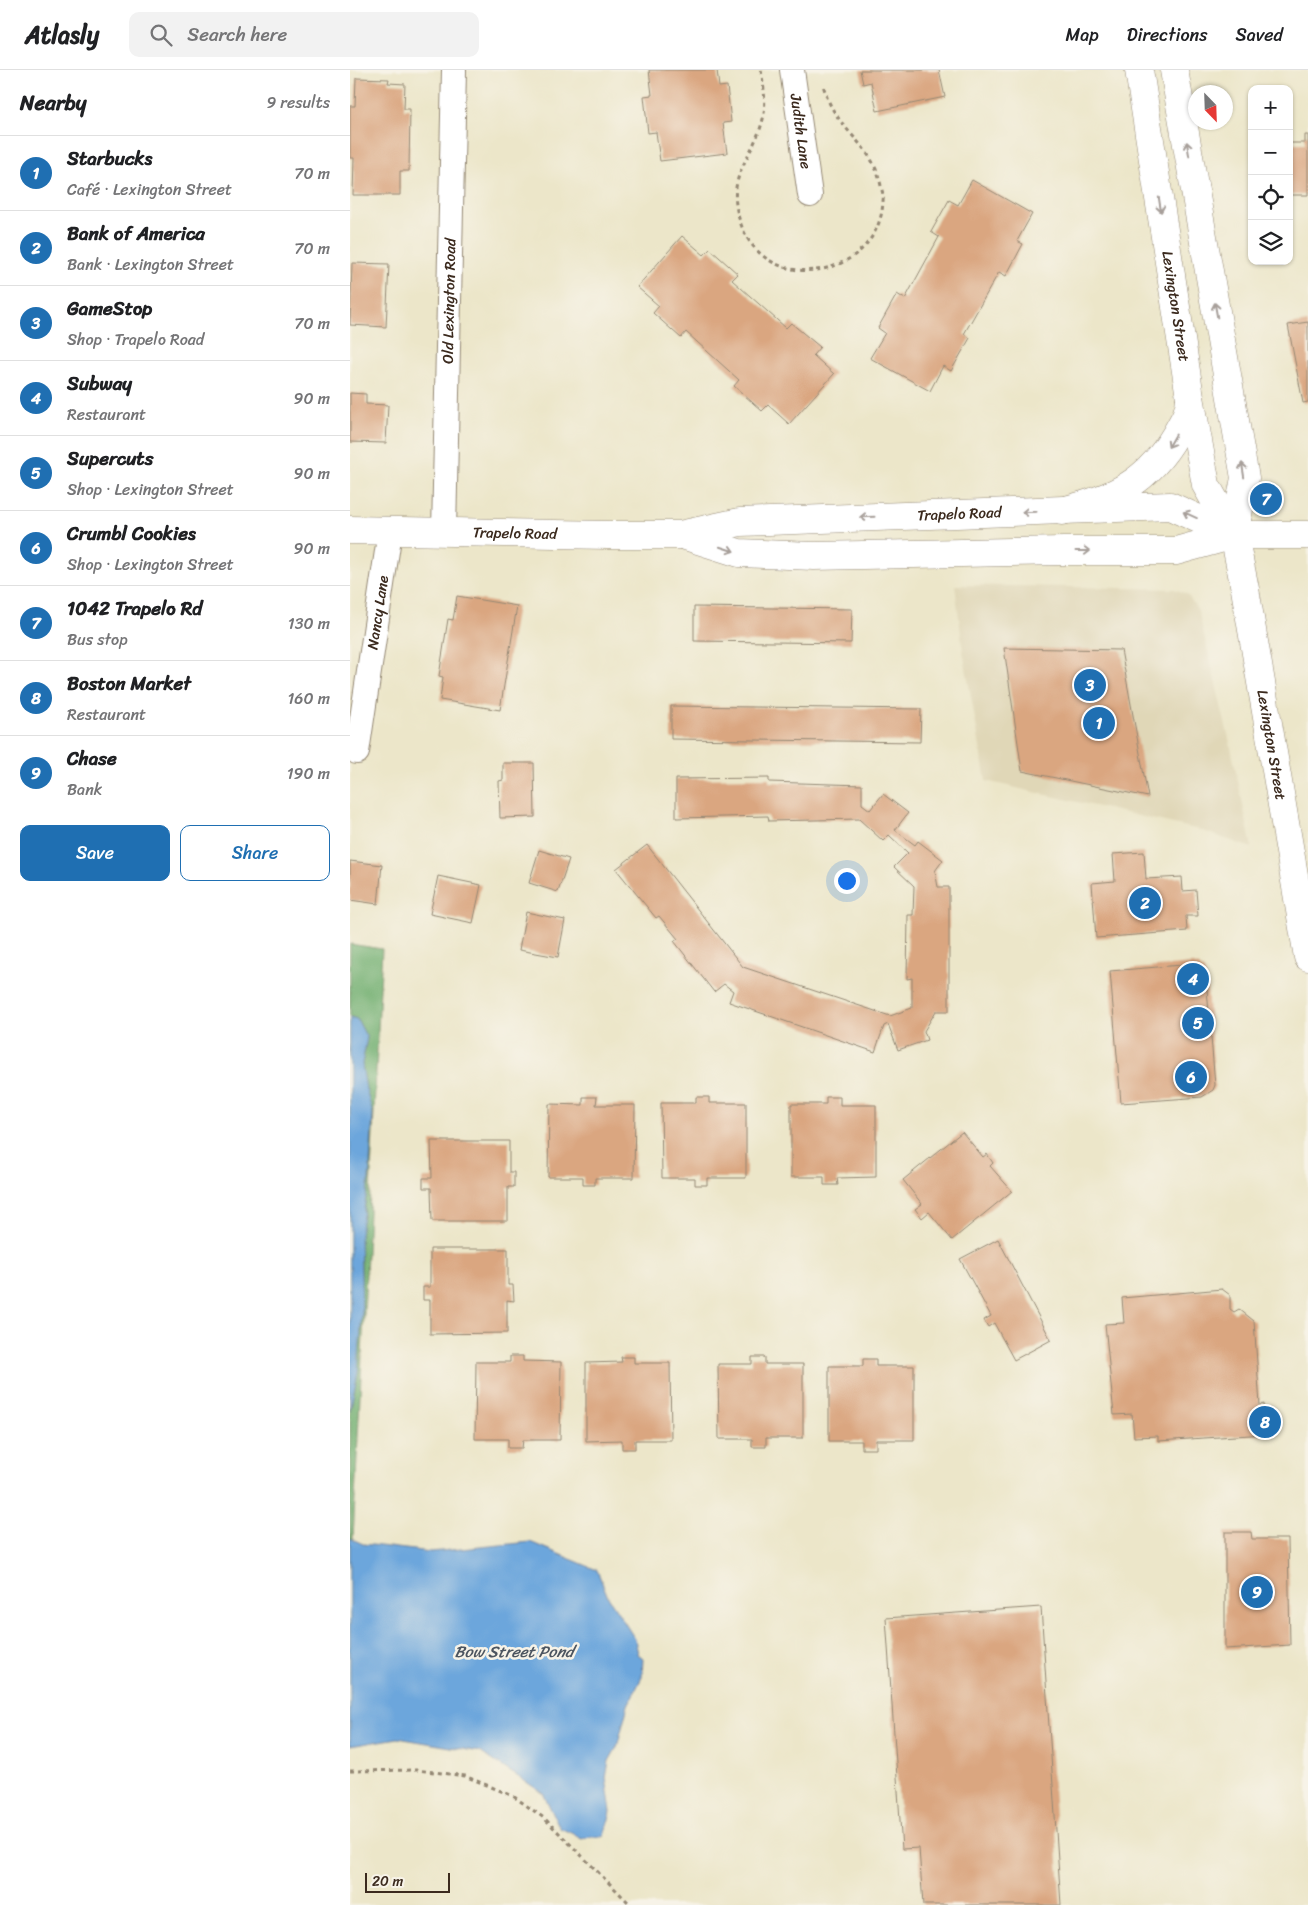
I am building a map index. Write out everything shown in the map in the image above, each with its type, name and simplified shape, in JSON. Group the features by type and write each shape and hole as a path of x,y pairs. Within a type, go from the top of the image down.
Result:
{"main road":[{"name":"Lexington Street","path":"1139,70 1190,397 1206,485 1234,535 1245,589 1308,957"},
{"name":"Lexington Street","path":"1174,70 1245,478 1234,535"},
{"path":"1062,511 1103,500 1141,479 1167,450 1189,410 1190,397"},
{"name":"Trapelo Road","path":"350,530 608,535 680,534 740,522 1170,506 1234,535"},
{"name":"Trapelo Road","path":"680,534 739,553 814,556 1054,551 1176,551 1234,535 1308,535"}],"street":[{"name":"Old Lexington Road","path":"444,532 454,70"},
{"name":"Judith Lane","path":"792,70 810,195"},
{"name":"Nancy Lane","path":"357,752 390,531"}],"path":[{"path":"350,1771 417,1770 465,1776 513,1796 544,1818 630,1905"}],"shaded area":[{"path":"955,585 1174,589 1187,594 1198,610 1230,743 1252,848 1200,830 986,781 963,651"}],"green space":[{"path":"350,944 382,949 353,1539 350,1538 350,1411 358,1372 362,1312 360,1234 369,1179 366,1089 362,1064 367,1038 357,1019 350,1017"}],"water":[{"path":"350,1017 357,1019 367,1038 362,1064 373,1114 369,1179 360,1234 362,1312 358,1372 350,1411"},
{"name":"Bow Street Pond","path":"350,1538 363,1544 431,1552 530,1542 597,1570 608,1597 635,1639 638,1654 643,1658 642,1677 628,1705 617,1747 609,1761 606,1778 611,1812 604,1836 582,1838 560,1828 543,1793 480,1752 398,1738 350,1746"}],"building":[{"path":"649,70 717,70 719,87 727,86 731,122 723,123 727,153 660,161 656,132 648,133 644,96 652,95"},
{"path":"860,70 939,70 945,97 877,111 871,82 863,84"},
{"path":"356,78 389,79 388,83 405,84 404,109 410,109 409,171 400,171 400,195 353,195 354,158 350,158 350,106 355,106"},
{"path":"1305,135 1308,135 1308,195 1293,195 1293,143 1305,143"},
{"path":"972,180 1032,214 1017,241 1023,244 1006,276 999,272 964,334 970,338 951,371 943,366 930,391 870,358 885,333 878,328 897,294 905,299 939,237 931,232 949,200 958,205"},
{"path":"682,236 704,255 710,249 738,274 732,280 786,328 791,323 820,347 813,355 834,374 789,424 768,405 762,411 734,386 739,380 686,332 681,338 653,313 659,306 637,287"},
{"path":"352,263 389,264 386,327 350,325"},
{"path":"1308,322 1308,402 1303,403 1288,325"},
{"path":"350,393 366,394 366,404 388,405 386,443 350,442"},
{"path":"457,596 517,606 500,710 440,700 443,677 439,676 448,619 453,620"},
{"path":"694,607 852,609 851,643 694,641"},
{"path":"1004,648 1121,650 1148,797 1022,771"},
{"path":"671,706 921,709 920,742 671,739"},
{"path":"503,763 534,763 535,817 500,818 499,781 503,780"},
{"path":"769,778 769,782 862,785 862,804 870,810 883,794 908,813 895,830 915,845 918,841 943,860 935,871 938,887 949,887 949,1011 936,1011 924,1031 927,1040 898,1050 888,1024 884,1026 875,1052 729,1002 733,991 724,984 714,992 674,941 678,939 659,916 656,918 616,869 647,845 743,967 890,1016 912,1008 912,978 907,979 908,915 913,915 914,886 894,867 908,853 889,835 883,841 859,819 769,821 768,816 676,818 676,779"},
{"path":"539,850 569,859 558,892 529,883"},
{"path":"1144,852 1146,879 1182,877 1183,891 1196,890 1198,916 1186,916 1187,931 1096,938 1092,883 1115,881 1113,854"},
{"path":"350,861 382,865 378,904 350,900"},
{"path":"438,876 481,885 473,923 430,914"},
{"path":"526,912 565,920 558,957 519,950"},
{"path":"1193,964 1199,966 1204,971 1206,977 1215,1085 1213,1090 1202,1097 1121,1103 1110,971"},
{"path":"583,1097 597,1097 596,1105 635,1105 634,1178 595,1178 595,1185 583,1185 583,1177 548,1177 549,1104 583,1105"},
{"path":"696,1097 709,1097 709,1103 746,1103 746,1178 707,1178 707,1185 695,1185 695,1178 662,1178 661,1103 696,1103"},
{"path":"826,1097 840,1097 840,1105 876,1105 876,1177 837,1178 838,1185 824,1185 824,1177 791,1177 791,1104 826,1104"},
{"path":"962,1132 983,1157 987,1154 993,1163 990,1166 1012,1191 952,1240 929,1212 922,1218 915,1209 922,1204 903,1180"},
{"path":"431,1141 509,1141 509,1172 514,1172 514,1187 508,1187 508,1221 432,1221 431,1188 423,1188 423,1178 432,1178"},
{"path":"998,1239 1051,1340 1014,1360 994,1323 988,1327 984,1320 991,1316 960,1259"},
{"path":"430,1249 508,1249 508,1285 513,1285 514,1301 507,1300 507,1333 430,1334 430,1300 423,1300 423,1287 430,1287"},
{"path":"1222,1289 1230,1295 1230,1309 1234,1312 1239,1309 1254,1321 1260,1405 1264,1404 1266,1434 1158,1441 1158,1436 1134,1437 1132,1414 1114,1415 1105,1324 1124,1323 1122,1298"},
{"path":"510,1356 523,1356 523,1361 561,1362 560,1440 523,1440 522,1448 508,1448 508,1439 475,1439 476,1362 510,1362"},
{"path":"621,1357 634,1357 634,1363 670,1363 671,1440 635,1440 635,1449 622,1449 622,1440 586,1441 586,1363 622,1362"},
{"path":"752,1357 765,1357 765,1364 803,1364 803,1438 766,1438 766,1447 752,1447 752,1439 719,1439 718,1364 752,1364"},
{"path":"863,1359 876,1359 876,1366 914,1366 914,1440 876,1440 876,1449 862,1449 862,1441 829,1441 829,1366 863,1366"},
{"path":"1225,1532 1251,1532 1252,1539 1288,1539 1290,1645 1225,1649"},
{"path":"1041,1607 1061,1905 923,1905 919,1848 902,1849 886,1618"}],"place":[{"name":"1042 Trapelo Rd","path":"1266,499"},
{"name":"GameStop","path":"1090,685"},
{"name":"Starbucks","path":"1099,723"},
{"name":"Bank of America","path":"1145,903"},
{"name":"Subway","path":"1193,979"},
{"name":"Supercuts","path":"1198,1023"},
{"name":"Crumbl Cookies","path":"1191,1077"},
{"name":"Boston Market","path":"1265,1422"},
{"name":"Chase","path":"1257,1592"}]}
